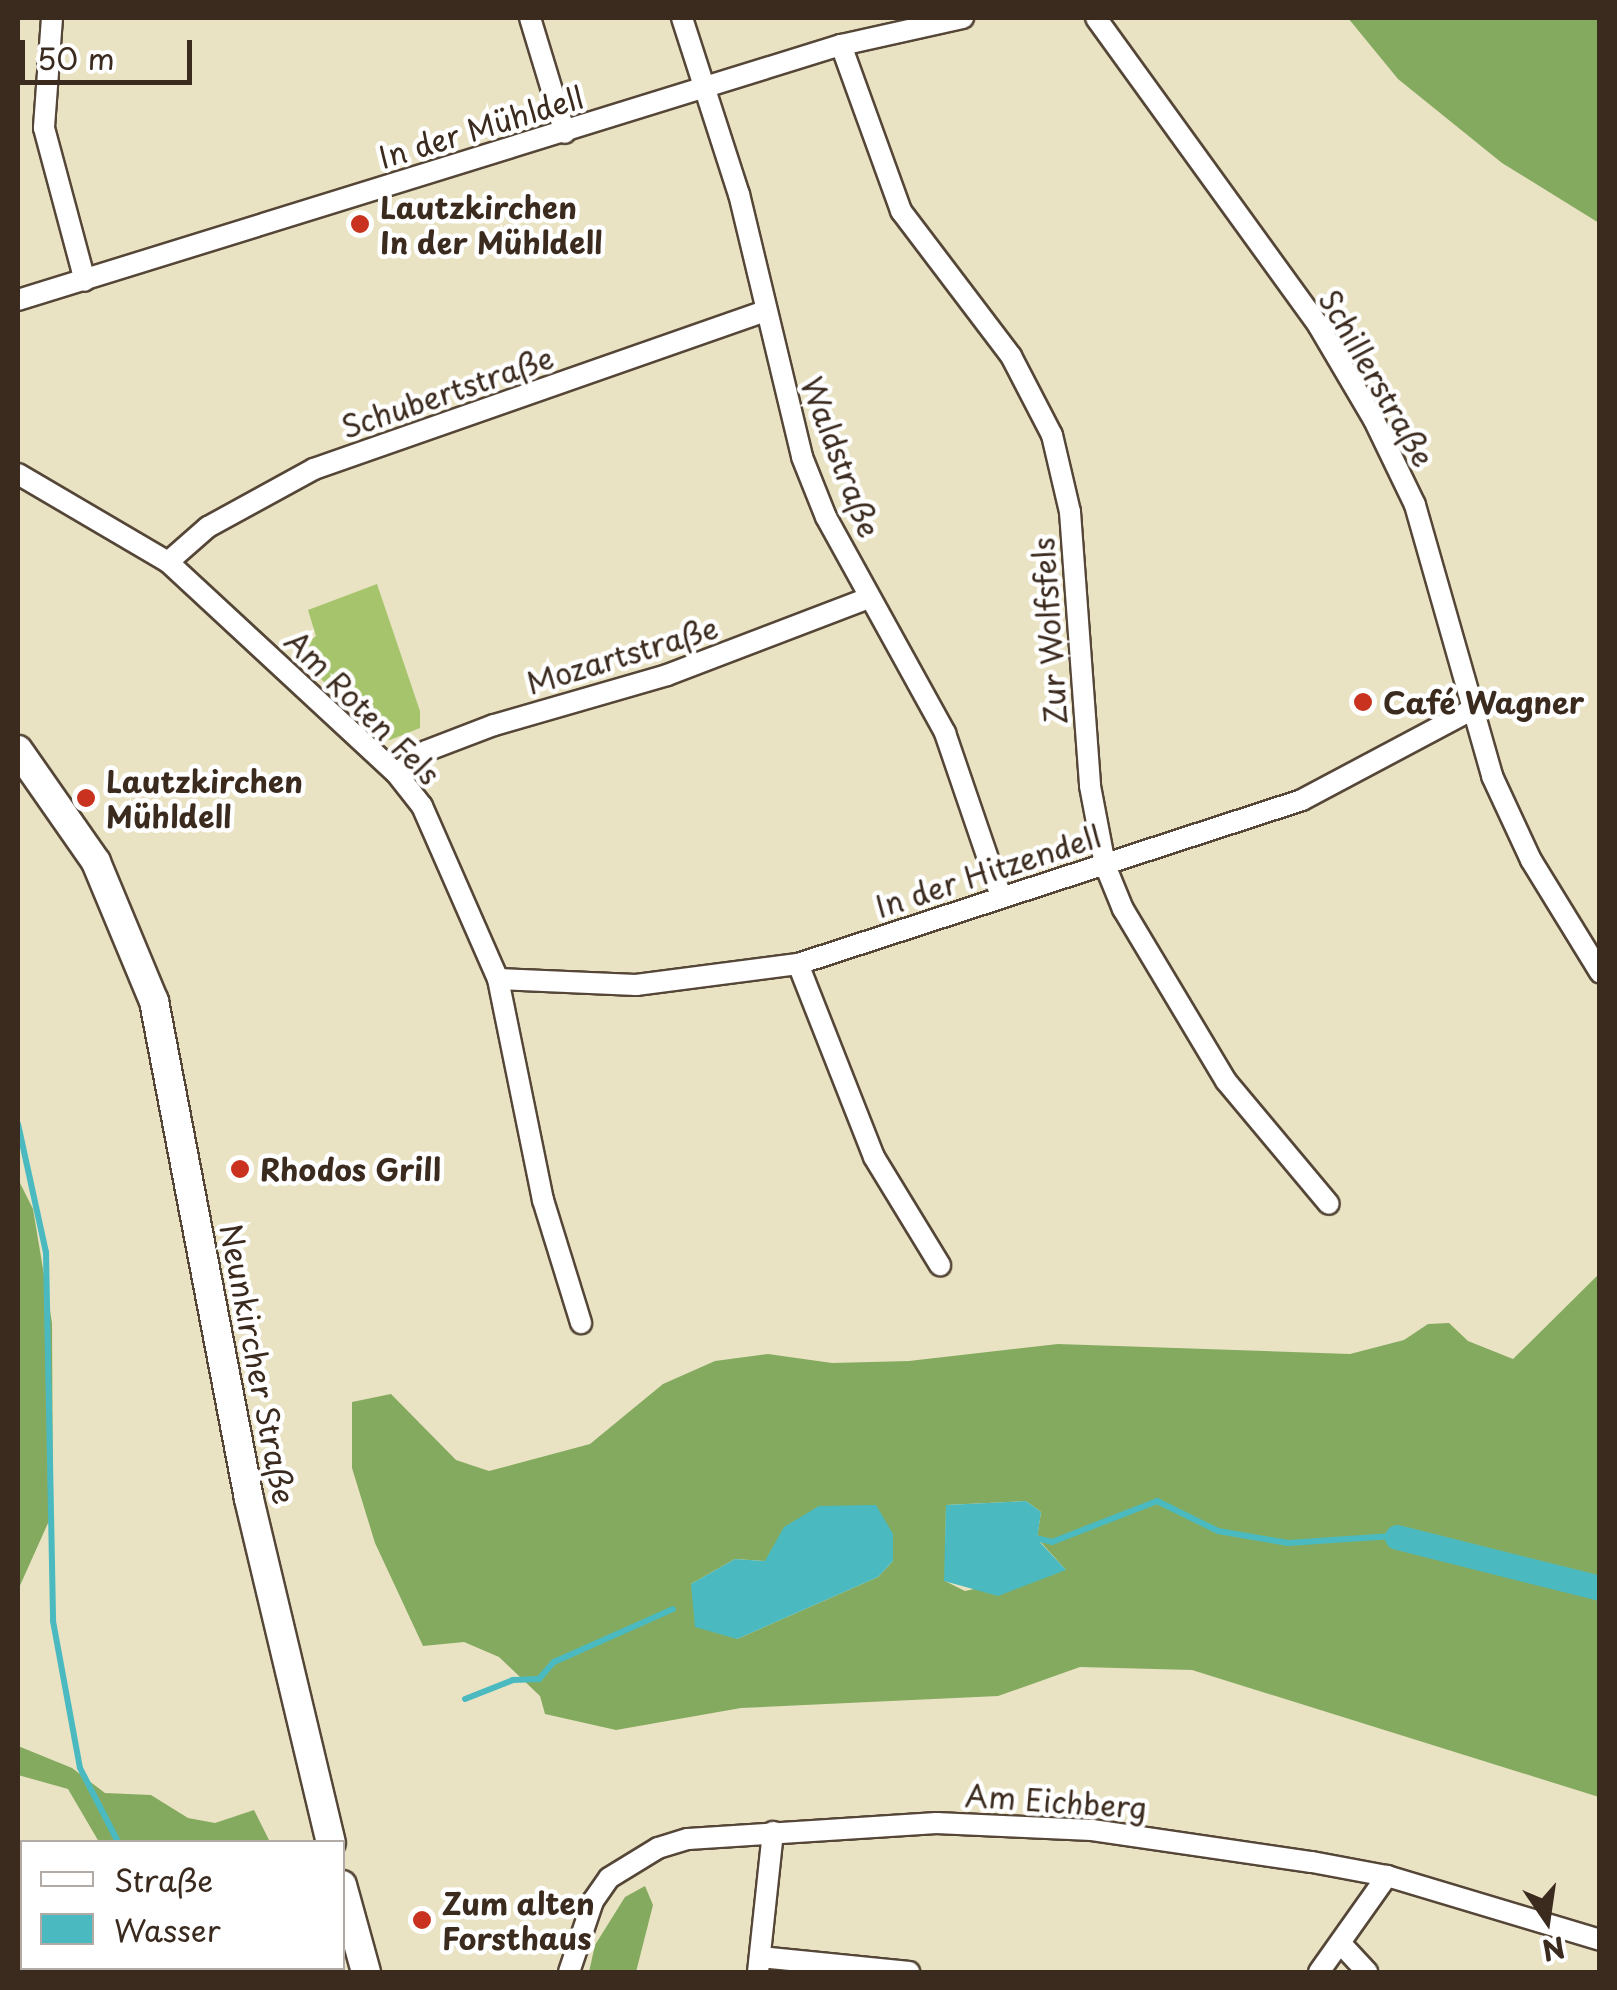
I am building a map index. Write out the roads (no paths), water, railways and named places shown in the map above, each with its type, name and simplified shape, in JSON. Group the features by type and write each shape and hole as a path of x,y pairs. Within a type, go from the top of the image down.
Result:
{"main road":[{"name":"Neunkircher Straße","path":"18,750 96,862 154,1001 249,1499 331,1840"},
{"path":"345,1895 366,1972"}],"street":[{"path":"52,18 44,128 85,281"},
{"path":"530,18 564,133"},
{"name":"Waldstraße","path":"682,18 709,88 762,312 802,457 869,598 945,733 1000,897"},
{"name":"In der Mühldell","path":"18,300 841,44 963,18"},
{"name":"Schillerstraße","path":"1096,18 1318,326 1374,420 1415,505 1471,710 1510,819 1600,972"},
{"name":"Zur Wolfsfels","path":"841,44 901,211 1011,356 1052,435 1070,512 1090,786 1105,865 1190,1026 1272,1140 1329,1204"},
{"name":"Schubertstraße","path":"168,562 208,527 314,470 762,312"},
{"name":"Am Roten Fels","path":"18,474 168,562 396,773 444,844 498,980 543,1200 580,1323"},
{"name":"Mozartstraße","path":"396,773 426,751 494,725 667,675 869,598"},
{"name":"In der Hitzendell","path":"498,980 636,985 798,964 1302,800 1471,710"},
{"path":"798,964 854,1114 905,1215 940,1265"},
{"name":"Am Eichberg","path":"570,1972 592,1901 631,1861 688,1840 936,1823 1092,1830 1387,1876 1600,1940"},
{"path":"773,1832 759,1965 910,1972"},
{"path":"1319,1972 1387,1876"},
{"path":"1342,1944 1367,1972"}],"water":[{"path":"1026,1501 1041,1512 1037,1539 1066,1570 998,1596 944,1581 946,1505"},
{"path":"876,1505 893,1534 893,1561 878,1577 737,1639 695,1627 691,1584 735,1559 765,1561 784,1527 819,1506"}],"waterway":[{"path":"18,1124 46,1252 53,1621 80,1768 117,1840"},
{"path":"1031,1537 1052,1542 1157,1501 1218,1531 1288,1543 1393,1536"},
{"path":"1397,1537 1600,1588"},
{"path":"465,1699 513,1680 539,1679 554,1662 673,1609"}],"place":[{"name":"Lautzkirchen In der Mühldell","path":"360,224"},
{"name":"Café Wagner","path":"1363,702"},
{"name":"Lautzkirchen Mühldell","path":"86,798"},
{"name":"Rhodos Grill","path":"240,1169"},
{"name":"Zum alten Forsthaus","path":"422,1920"}]}
